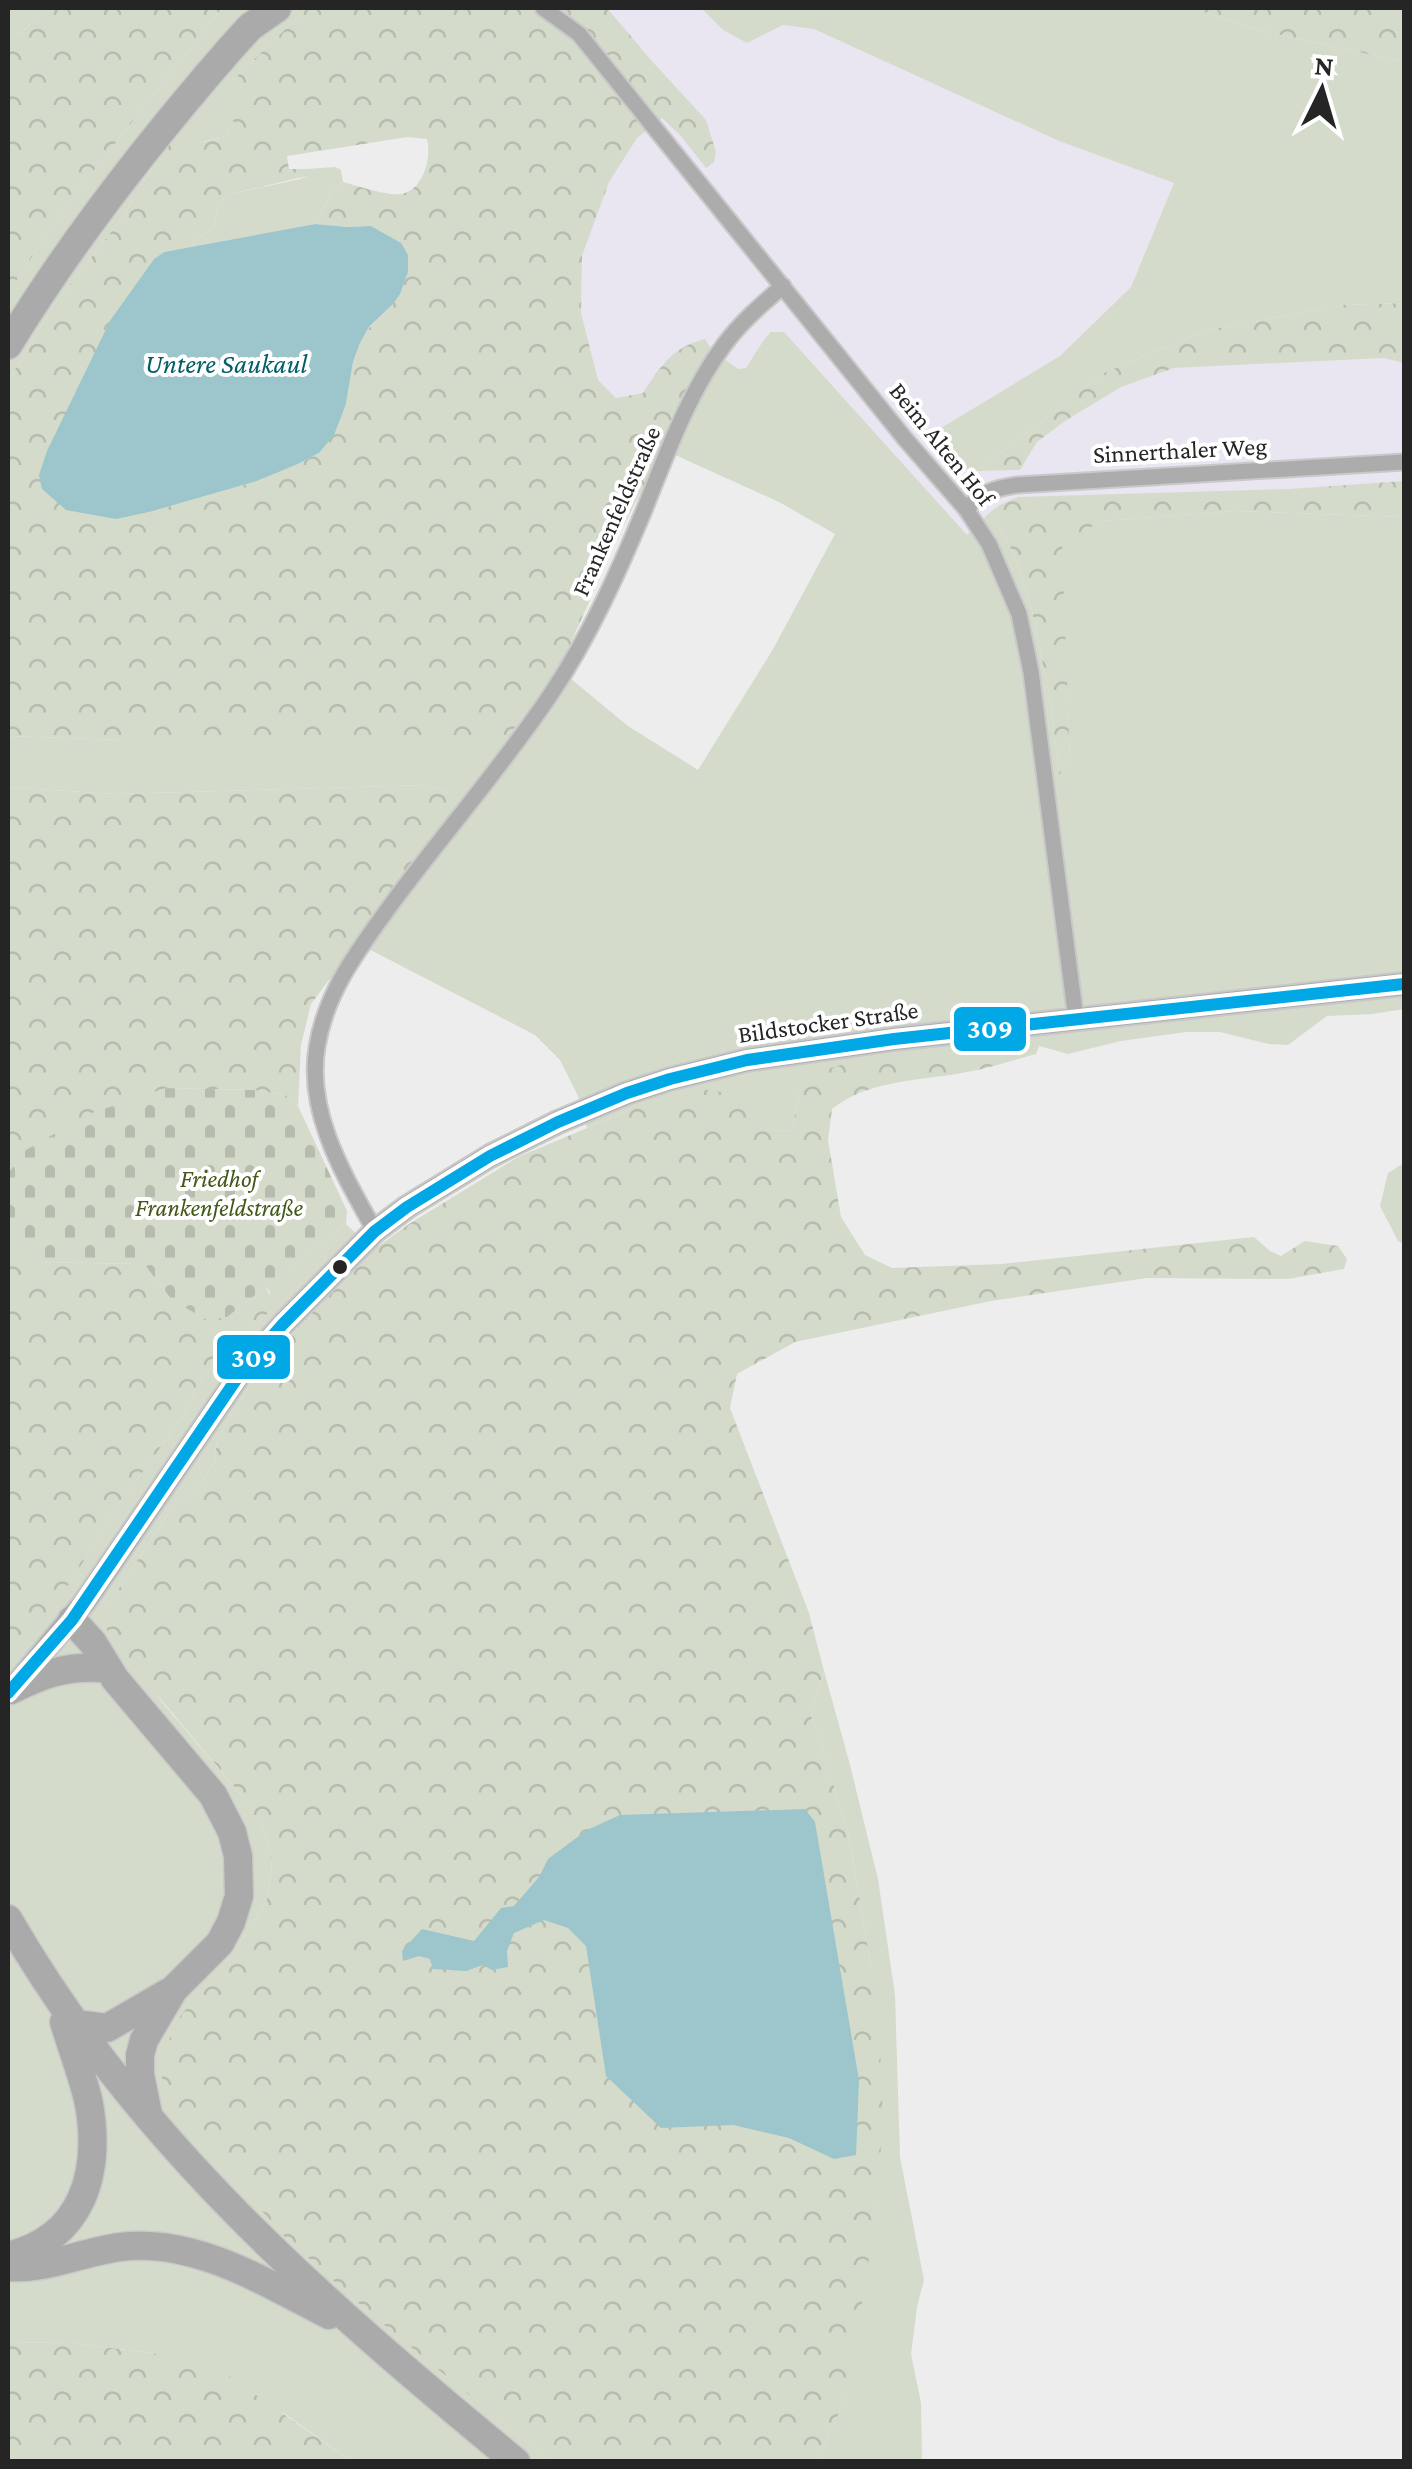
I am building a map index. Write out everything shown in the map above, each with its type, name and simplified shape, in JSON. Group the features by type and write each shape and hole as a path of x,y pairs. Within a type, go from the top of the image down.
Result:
{"highway":[{"path":"8,345 50,278 105,203 255,18 277,8"},
{"path":"67,1625 92,1643 107,1674 204,1781 236,1843 240,1882 231,1922 220,1942 174,1989 144,2040 140,2075 148,2118"},
{"path":"9,1692 55,1671 79,1666 107,1674"},
{"path":"8,1919 76,2024 148,2118 222,2200 362,2332 516,2462"},
{"path":"76,2024 107,2028 174,1989"},
{"path":"8,2256 40,2244 63,2226 79,2205 90,2171 93,2136 88,2100 56,1996"},
{"path":"8,2266 42,2266 117,2247 163,2246 255,2277 362,2332"}],"main road":[{"name":"Bildstocker Straße","path":"9,1692 67,1625 244,1368 282,1324 375,1231 407,1206 490,1156 627,1093 746,1060 1404,984"}],"street":[{"name":"Beim Alten Hof","path":"543,8 579,34 966,509 988,544 1019,614 1031,672 1076,1019"},
{"name":"Frankenfeldstraße","path":"375,1231 338,1158 315,1095 316,1048 334,988 405,886 548,698 599,612 712,362 738,327 783,286"},
{"name":"Sinnerthaler Weg","path":"966,509 993,489 1017,485 1404,462"}],"shaded area":[{"path":"607,8 701,8 723,30 747,43 783,25 814,29 1059,141 1174,183 1131,287 1060,356 941,428 977,471 1020,470 1037,442 1065,421 1121,387 1174,368 1384,358 1404,363 1404,481 990,512 967,536 784,332 771,332 746,368 738,369 712,350 705,339 663,363 643,393 616,398 598,380 581,313 582,256 609,182 637,138 662,117 681,136 651,60"}],"green space":[{"path":"8,8 47,8 19,35 8,32"},
{"path":"47,8 222,8 68,203 8,293 8,32 19,35"},
{"path":"222,8 307,8 229,84 234,122 225,137 163,150 122,218 54,305 8,381 8,293 68,203"},
{"path":"307,8 607,8 706,120 716,152 714,162 706,168 662,118 637,138 609,182 582,256 581,313 598,380 616,398 643,393 662,366 684,347 705,339 712,350 621,531 559,669 509,734 479,742 8,736 8,381 54,305 122,218 163,150 185,131 196,132 203,142 225,137 234,122 223,104 229,84","holes":["408,137 427,139 427,164 409,192 395,194 343,182 334,189 315,224 371,226 400,243 408,255 408,272 392,305 360,343 346,404 319,453 257,481 153,511 111,319 154,259 164,252 192,247 193,242 214,227 218,205 226,195 307,176 307,169 289,169 287,156"]},
{"path":"701,8 1192,8 1254,29 1404,62 1404,303 1343,305 1207,330 1106,372 977,471 953,466 934,439 941,428 1060,356 1131,287 1174,183 1059,141 814,29 783,25 747,43 723,30"},
{"path":"1192,8 1404,8 1404,62 1254,29"},
{"path":"307,169 341,170 343,182 334,189 315,224 192,247 193,242 214,227 218,205 226,195 300,179 307,176"},
{"path":"1404,303 1404,363 1384,358 1174,368 1121,387 1065,421 1037,442 1020,470 977,471 1106,372 1207,330 1343,305"},
{"path":"771,332 784,332 967,535 990,512 1014,554 1031,606 1051,703 1059,774 1070,760 1061,543 1102,521 1236,511 1404,517 1404,1009 1327,1016 1288,1045 1220,1032 1186,1032 1121,1041 1068,1054 1039,1046 1030,1039 800,1092 792,1130 630,1110 587,1128 580,1100 560,1060 535,1035 357,943 451,794 426,785 114,794 8,787 8,736 123,740 559,669 628,726 698,770 772,651 835,534 779,502 662,449 712,350 738,369 746,368"},
{"path":"1404,481 1404,517 1236,511 1102,521 1062,543 1070,760 1059,775 1051,703 1031,606 1014,554 990,512 1018,497 1289,489"},
{"path":"426,785 451,794 454,810 311,1004 301,1045 298,1106 285,1095 253,1090 166,1088 33,1262 144,1264 172,1300 227,1317 265,1287 273,1300 270,1311 204,1375 184,1415 118,1506 70,1583 37,1624 8,1646 8,787 114,794"},
{"path":"1031,1039 1039,1046 1036,1054 976,1070 879,1086 832,1109 828,1140 841,1217 865,1255 892,1268 1001,1264 1254,1237 1281,1256 1305,1241 1338,1246 1347,1259 1344,1269 1288,1279 1147,1278 991,1301 795,1342 737,1374 730,1408 809,1613 824,1671 811,1716 848,1830 871,1966 883,2085 879,2196 859,2321 844,2402 817,2461 549,2461 371,2314 285,2237 204,2145 171,2098 162,2079 162,2057 178,2019 258,1916 268,1897 272,1865 265,1832 243,1797 115,1645 105,1626 107,1607 169,1512 199,1486 215,1461 217,1439 250,1385 288,1338 373,1250 409,1224 518,1157 630,1110 702,1089 734,1094 758,1108 762,1128 792,1130 800,1092 809,1075 844,1064"},
{"name":"Friedhof Frankenfeldstraße","path":"166,1088 253,1090 285,1095 298,1106 347,1211 346,1224 227,1317 207,1320 172,1300 144,1264 33,1262 8,1226 10,1171 26,1150 89,1114"},
{"path":"1404,1163 1404,1244 1398,1241 1380,1206 1388,1173"},
{"path":"346,1224 373,1250 288,1338 250,1385 217,1439 215,1461 199,1486 169,1512 107,1607 161,1701 243,1797 265,1832 272,1865 268,1897 225,1963 372,2314 549,2461 351,2461 285,2414 151,2353 70,2343 8,2342 8,1646 70,1583 118,1506 184,1415 204,1375 270,1311 270,1292 265,1287"},
{"path":"824,1671 878,1879 895,1995 900,2157 924,2280 911,2354 921,2403 922,2461 817,2461 844,2402 879,2196 871,1966 848,1830 811,1716"},
{"path":"8,2342 70,2343 151,2353 226,2374 351,2461 8,2461"}],"water":[{"name":"Untere Saukaul","path":"315,224 371,226 401,243 408,255 408,272 400,294 369,327 360,343 346,404 334,435 319,453 257,481 116,519 66,510 42,489 39,475 47,451 111,319 154,259 164,252"},
{"path":"805,1809 815,1822 859,2080 856,2155 834,2159 789,2138 733,2125 661,2128 606,2076 586,1946 568,1928 544,1920 514,1933 507,1951 508,1967 492,1970 483,1965 466,1971 433,1969 430,1959 419,1956 403,1961 402,1951 422,1929 474,1941 501,1908 514,1906 539,1877 548,1859 587,1830 620,1815"}],"transit line":[{"name":"309","path":"8,1693 72,1620 244,1368 283,1324 375,1231 490,1156 627,1093 747,1060 894,1039 1404,984"}]}
